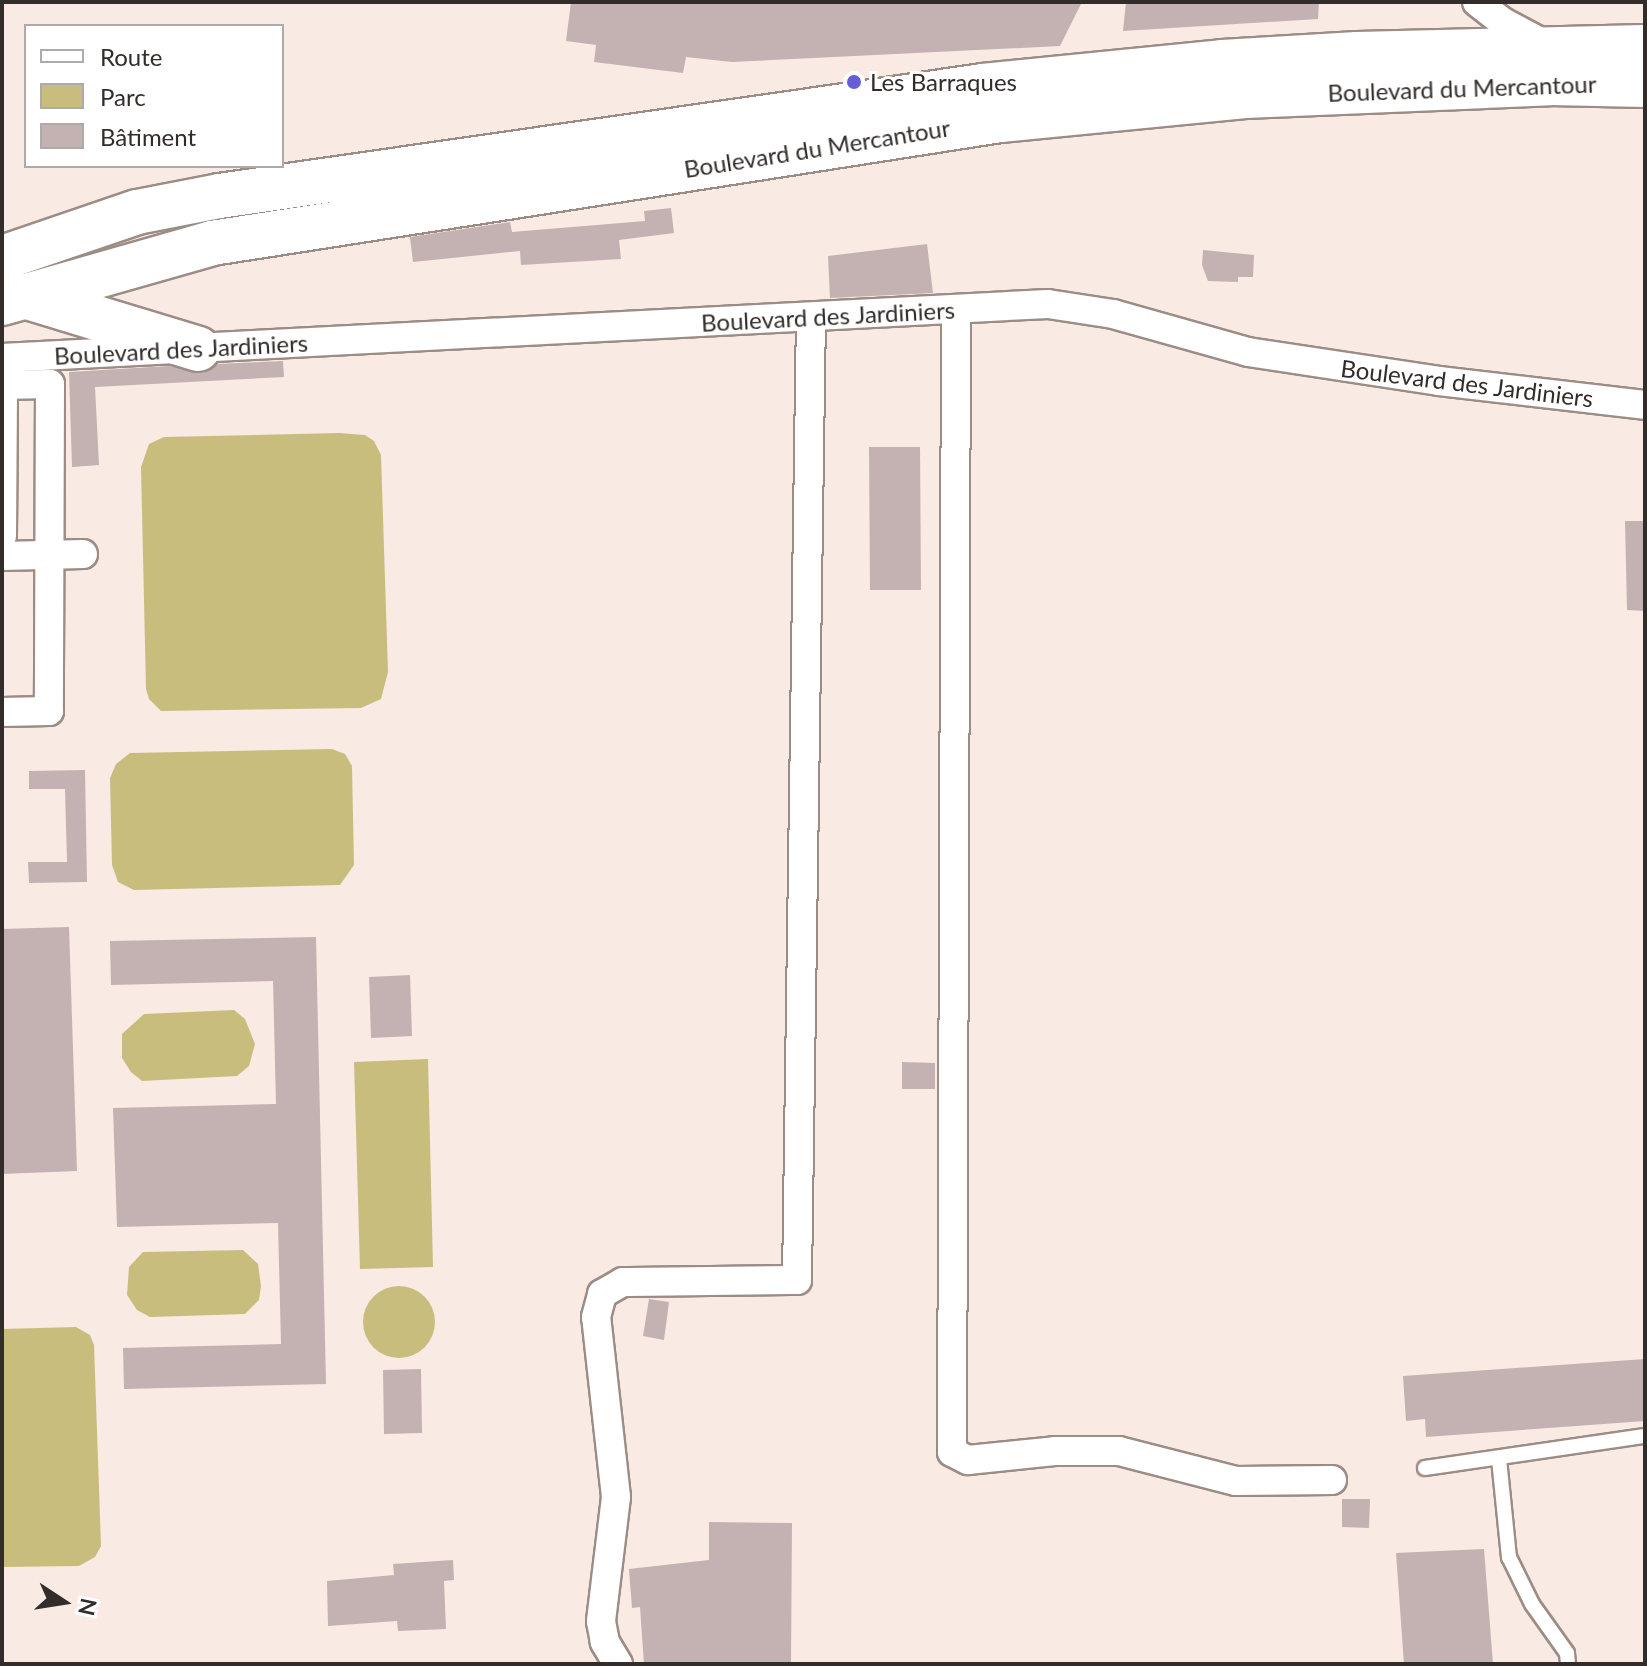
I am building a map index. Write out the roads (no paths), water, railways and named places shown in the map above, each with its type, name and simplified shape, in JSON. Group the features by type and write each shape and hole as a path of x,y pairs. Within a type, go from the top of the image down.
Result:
{"main road":[{"name":"Boulevard du Mercantour","path":"2,258 137,212 219,196 983,86 1267,59 1645,47"},
{"name":"Boulevard du Mercantour","path":"13,300 212,243 1000,120 1245,96 1535,83 1645,85"},
{"path":"13,300 198,349"}],"street":[{"path":"1477,2 1503,22 1554,49"},
{"name":"Boulevard des Jardiniers","path":"2,358 1048,304 1081,307 1248,352 1645,405"},
{"path":"956,310 952,1452 968,1460 1055,1451 1119,1451 1236,1481 1332,1480"},
{"path":"618,1664 605,1642 601,1621 616,1497 596,1317 602,1294 623,1282 797,1280 811,317"},
{"path":"2,536 3,385 50,384 52,537 48,555 49,711 2,712"},
{"path":"2,556 83,554"}],"lane":[{"path":"1425,1468 1645,1436"},
{"path":"1499,1459 1509,1557 1532,1604 1567,1653 1568,1664"}],"place":[{"name":"Les Barraques","path":"854,82"}]}
